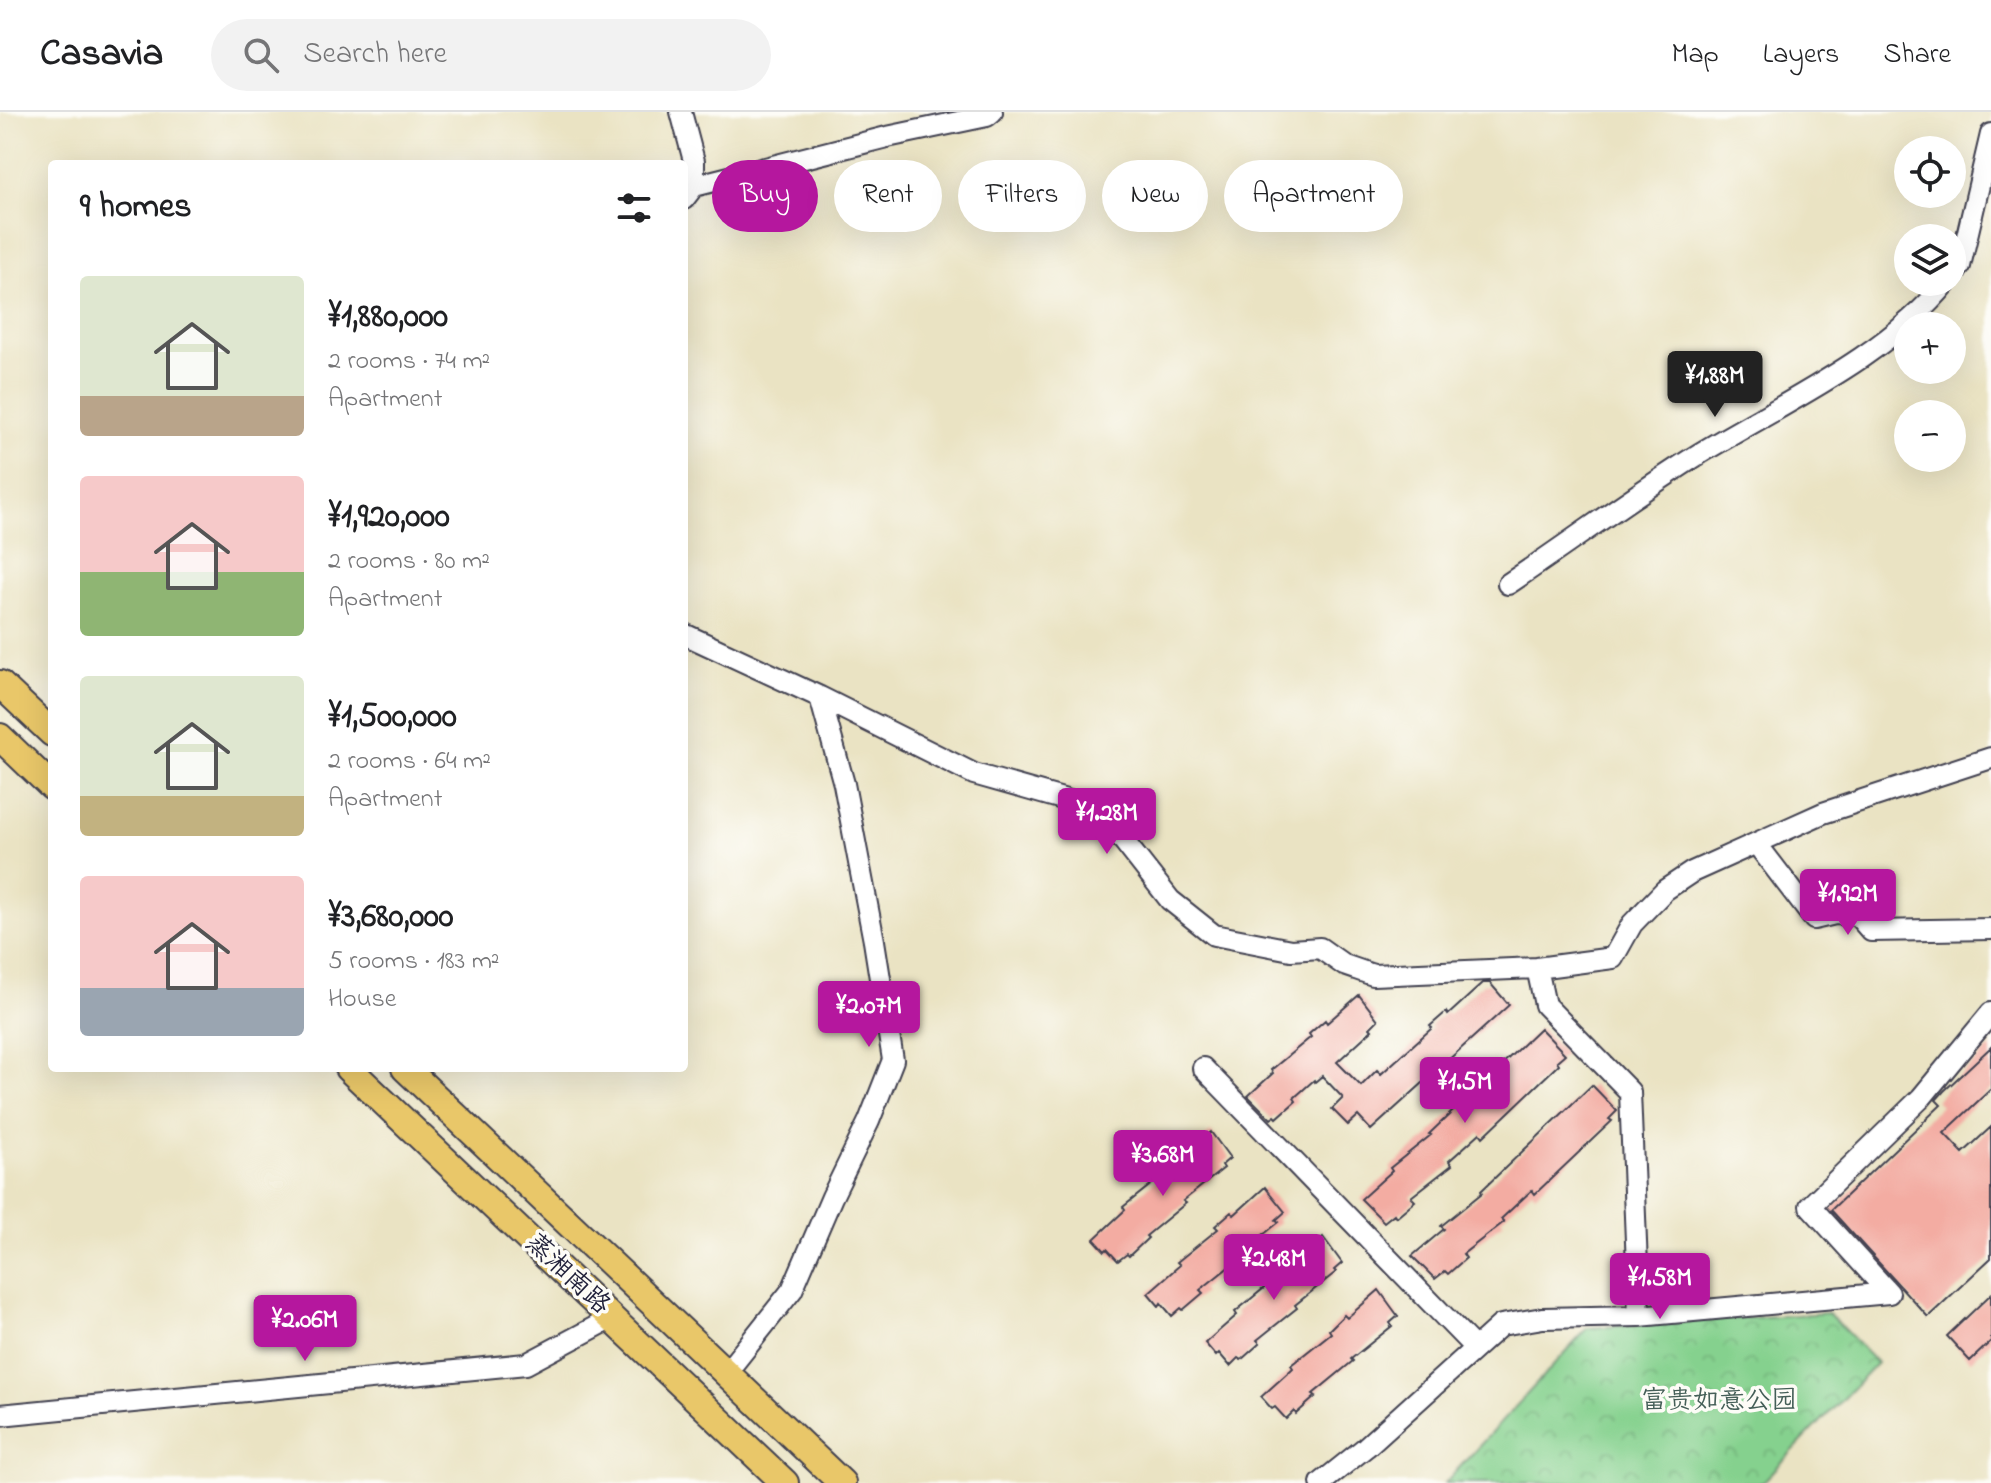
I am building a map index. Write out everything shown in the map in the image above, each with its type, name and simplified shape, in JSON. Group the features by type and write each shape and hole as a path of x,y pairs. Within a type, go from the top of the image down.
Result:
{"main road":[{"path":"0,684 48,729"},
{"path":"0,737 48,783"},
{"name":"蒸湘南路","path":"352,1072 785,1483"},
{"name":"蒸湘南路","path":"409,1072 842,1483"}],"street":[{"path":"681,112 694,161 689,193 887,137 987,116 992,112"},
{"path":"1966,240 1991,134"},
{"path":"1508,584 1697,456 1879,346 1935,296"},
{"path":"688,636 974,774 1084,805 1123,840 1170,900 1214,935 1291,950 1320,948 1344,965 1373,975 1537,968 1613,958 1632,924 1665,890 1692,872 1823,813 1991,758"},
{"path":"726,1373 792,1290 869,1121 893,1060 844,784 820,697"},
{"path":"1756,843 1814,919 1835,914 1857,915 1871,931 1991,929"},
{"path":"1537,968 1545,1005 1630,1092 1639,1316"},
{"path":"1321,1483 1366,1447 1501,1325 1543,1318 1639,1316 1889,1293 1810,1206 1921,1098 1991,1013"},
{"path":"1203,1068 1475,1348"},
{"path":"0,1415 526,1364 612,1318"}],"green space":[{"name":"富贵如意公园","path":"1828,1313 1877,1363 1762,1483 1445,1483 1588,1328"}],"building":[{"path":"1483,983 1490,983 1509,1005 1371,1130 1358,1116 1348,1125 1332,1109 1343,1098 1322,1076 1294,1098 1296,1101 1277,1118 1271,1119 1248,1096 1273,1073 1271,1070 1311,1037 1309,1034 1359,995 1378,1020 1370,1028 1372,1030 1337,1062 1361,1086 1377,1070 1381,1074 1432,1028 1430,1026 1446,1012 1448,1015"},
{"path":"1540,1028 1565,1054 1557,1061 1559,1064 1483,1137 1480,1133 1449,1161 1452,1165 1411,1197 1415,1201 1396,1217 1394,1214 1384,1222 1361,1199"},
{"path":"1991,1047 1991,1089 1944,1133 1963,1153 1991,1127 1991,1258 1928,1317 1831,1210 1941,1105 1936,1100"},
{"path":"1592,1085 1617,1111 1609,1119 1612,1121 1535,1194 1532,1190 1501,1219 1504,1222 1463,1254 1466,1258 1448,1274 1445,1271 1435,1279 1412,1256 1444,1229 1441,1226 1482,1193"},
{"path":"1211,1132 1230,1158 1222,1165 1224,1168 1183,1201 1186,1203 1146,1236 1148,1238 1129,1256 1127,1254 1118,1261 1107,1249 1105,1251 1094,1239 1125,1210 1123,1207 1163,1175 1161,1172 1177,1157 1179,1160"},
{"path":"1265,1187 1285,1212 1276,1220 1279,1222 1238,1255 1240,1258 1200,1290 1203,1293 1183,1310 1181,1308 1172,1316 1161,1303 1159,1306 1148,1293 1180,1265 1177,1262 1218,1229 1215,1226 1231,1212 1234,1215"},
{"path":"1323,1237 1342,1263 1334,1270 1336,1272 1257,1340 1260,1343 1241,1360 1238,1358 1230,1366 1219,1353 1216,1356 1205,1343 1237,1315 1235,1312 1275,1279 1273,1276 1288,1262 1291,1265"},
{"path":"1379,1290 1398,1316 1390,1323 1392,1326 1351,1359 1353,1361 1313,1394 1316,1396 1296,1414 1294,1411 1286,1419 1275,1407 1272,1409 1261,1397 1293,1368 1291,1365 1331,1333 1329,1330 1344,1315 1347,1318"},
{"path":"1991,1294 1991,1341 1970,1361 1947,1336"}]}
